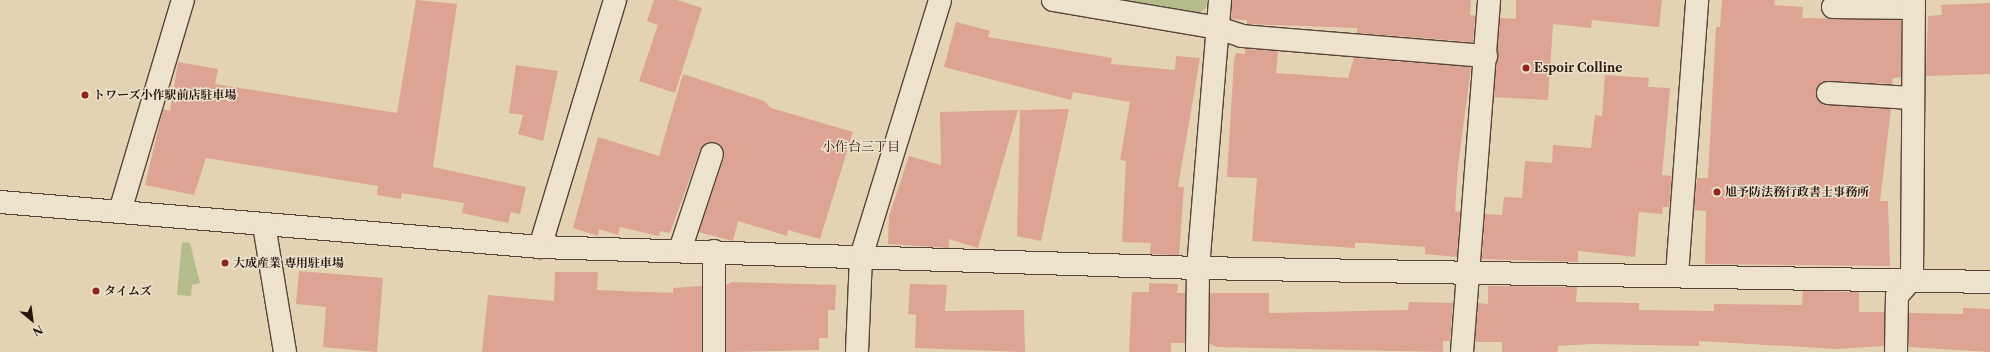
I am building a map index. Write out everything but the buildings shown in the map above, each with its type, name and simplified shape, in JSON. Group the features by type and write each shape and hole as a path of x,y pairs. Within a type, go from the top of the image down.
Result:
{"street":[{"path":"120,211 183,0"},
{"path":"540,247 615,0"},
{"path":"857,352 861,258 940,0"},
{"path":"1053,0 1218,28 1242,36 1486,56"},
{"path":"1197,352 1198,268 1220,0"},
{"path":"1462,352 1486,56 1489,0"},
{"path":"1677,275 1697,0"},
{"path":"1833,7 1914,4 1912,98 1912,279 1897,296 1896,352"},
{"path":"1828,93 1912,98"},
{"path":"680,250 712,154"},
{"path":"0,202 540,247 714,251 861,258 1198,268 1468,274 1677,275 1912,279 1990,282"},
{"path":"264,225 285,352"},
{"path":"714,251 714,352"}],"green space":[{"path":"1096,0 1207,0 1206,8 1195,16"},
{"path":"182,242 190,243 200,283 192,285 191,296 177,295"}],"place":[{"name":"Espoir Colline","path":"1526,68"},
{"name":"トワーズ小作駅前店駐車場","path":"85,95"},
{"name":"旭予防法務行政書士事務所","path":"1717,192"},
{"name":"大成産業 専用駐車場","path":"225,263"},
{"name":"タイムズ","path":"96,291"}],"district":[{"name":"小作台三丁目","path":"861,146"}]}
